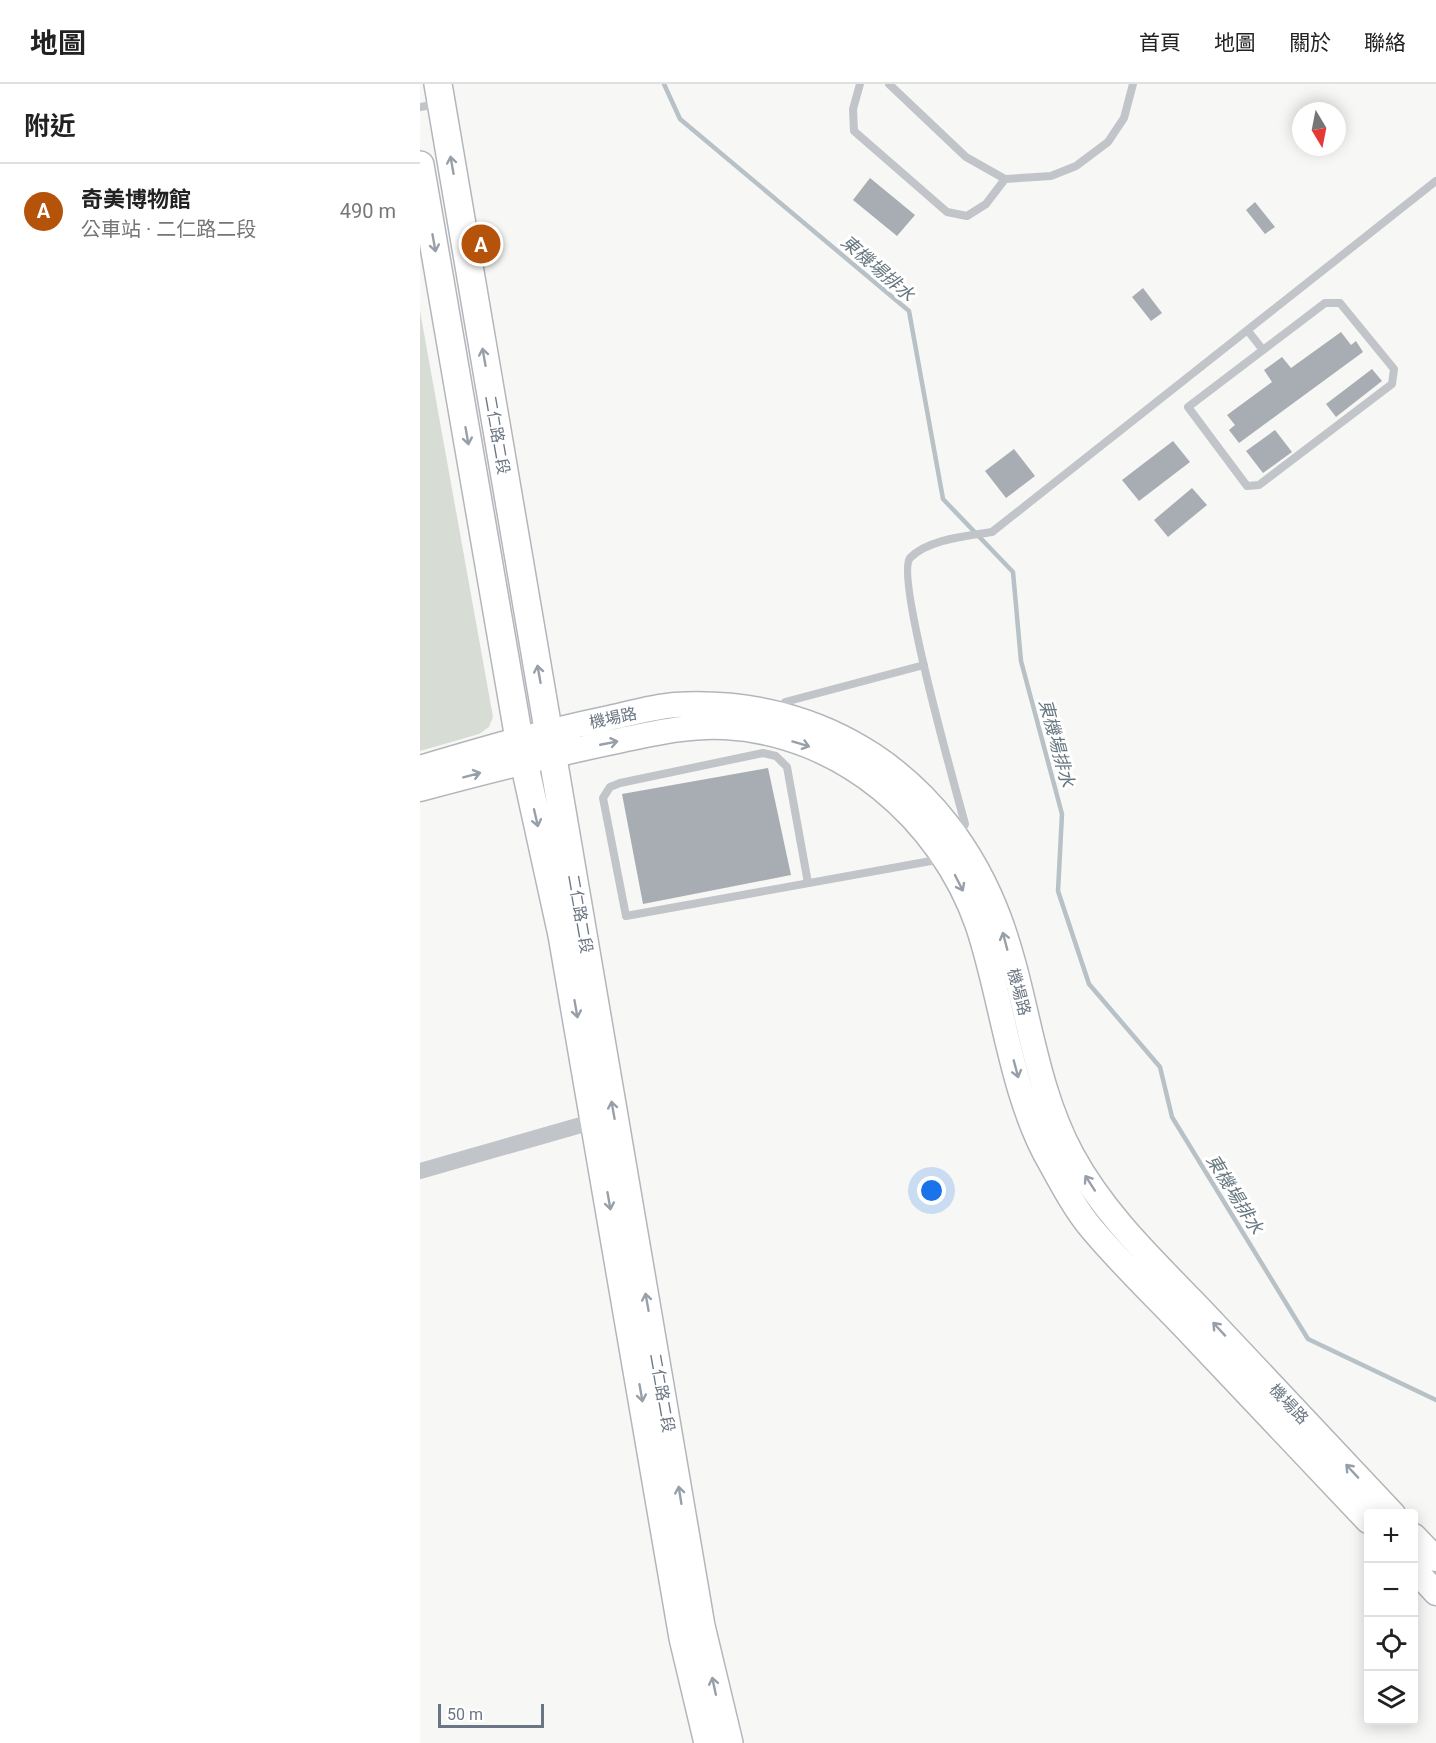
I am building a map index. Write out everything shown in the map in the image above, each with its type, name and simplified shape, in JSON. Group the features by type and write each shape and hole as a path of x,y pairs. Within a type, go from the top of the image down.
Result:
{"main road":[{"name":"二仁路二段","path":"433,98 550,743 701,1626 729,1743"},
{"name":"二仁路二段","path":"420,165 521,750 562,935 683,1638 708,1743"}],"street":[{"name":"機場路","path":"521,750 550,743 678,729 777,724 831,730 874,755 908,780 936,808 949,843 960,885 978,926 1028,1110 1048,1161 1090,1227 1364,1517"},
{"path":"420,768 521,750"},
{"path":"420,789 521,750"},
{"name":"機場路","path":"949,843 980,873 1000,921 1046,1096 1071,1154 1090,1184 1110,1214 1388,1509"},
{"path":"420,1171 595,1121"},
{"path":"1418,1541 1436,1559"},
{"path":"1418,1574 1436,1593"}],"lane":[{"path":"860,84 852,109 854,131 946,212 967,216 986,204 1005,179"},
{"path":"889,84 966,157 1005,179 1051,176 1076,166 1108,142 1125,118 1133,84"},
{"path":"808,883 787,767 776,756 763,753 620,783 610,787 603,798 626,916 931,861 965,824 924,665 906,581 906,566 910,558 927,547 966,536 992,532 1436,181"},
{"path":"1324,303 1340,303 1394,369 1392,384 1259,485 1247,486 1188,407 1263,350 1324,303"},
{"path":"1248,331 1263,350"},
{"path":"777,724 785,702 924,665"}],"shaded area":[{"path":"420,311 493,717 489,727 479,734 420,751"}],"building":[{"path":"870,178 915,215 897,236 853,200"},
{"path":"1255,202 1275,227 1265,234 1246,210"},
{"path":"1143,288 1162,313 1151,321 1132,297"},
{"path":"1341,332 1351,345 1356,341 1363,352 1239,443 1229,430 1235,425 1227,415 1272,382 1264,370 1282,357 1291,368"},
{"path":"1372,369 1382,381 1336,417 1326,404"},
{"path":"1275,430 1292,452 1263,473 1246,451"},
{"path":"1173,441 1190,462 1139,501 1122,480"},
{"path":"1014,449 1035,476 1006,498 985,471"},
{"path":"1192,488 1207,505 1168,537 1154,520"},
{"path":"768,768 791,875 643,904 622,794"}],"waterway":[{"name":"東機場排水","path":"664,84 680,119 909,311 943,499 1013,572 1021,661 1062,814 1058,891 1089,984 1160,1067 1172,1117 1308,1339 1436,1400"}],"place":[{"name":"奇美博物館","path":"481,244"}]}
